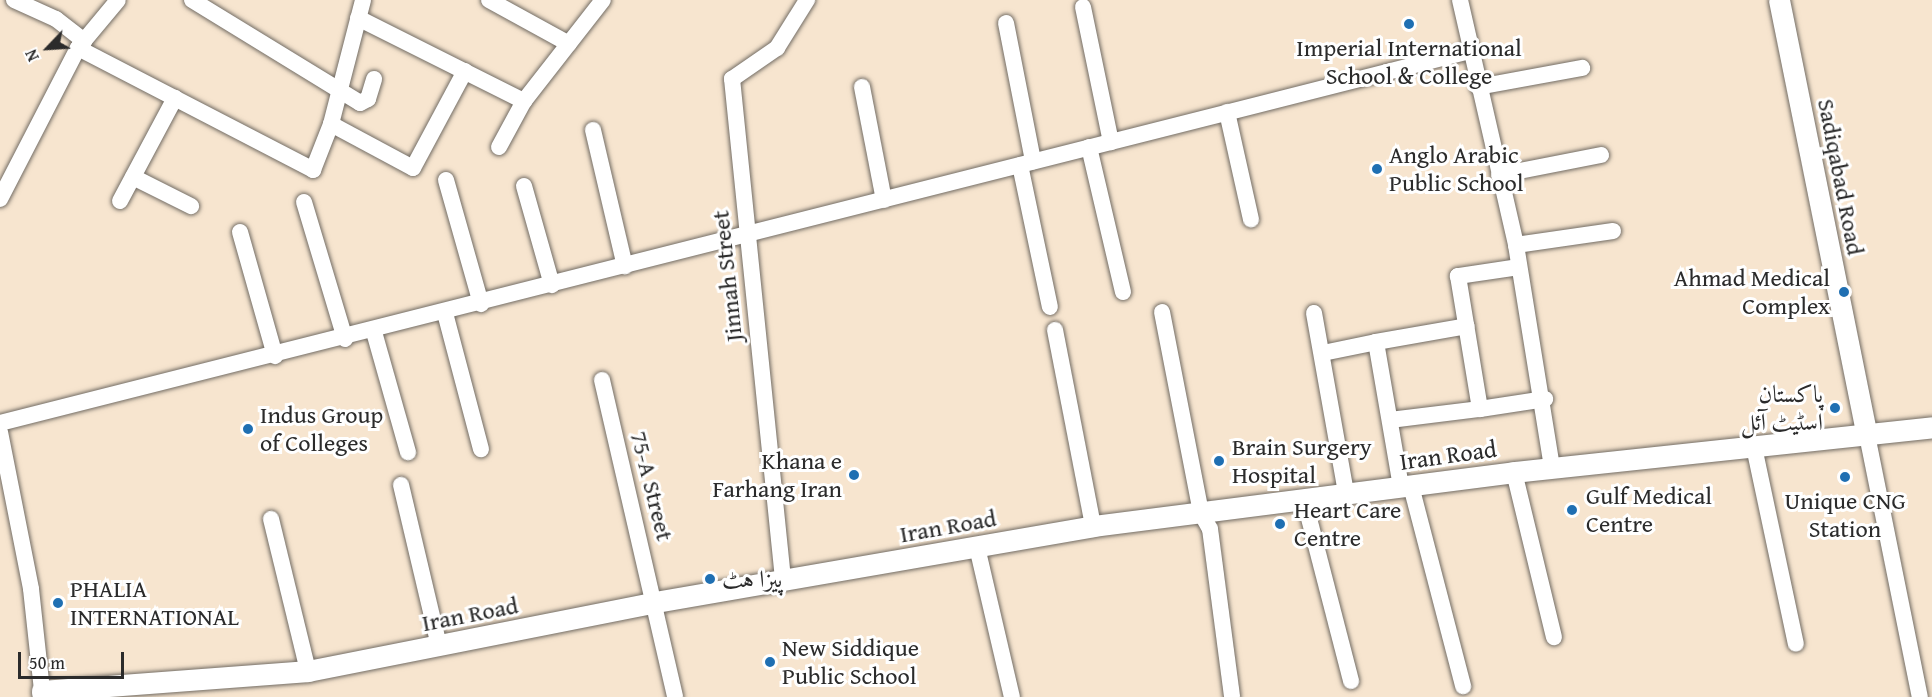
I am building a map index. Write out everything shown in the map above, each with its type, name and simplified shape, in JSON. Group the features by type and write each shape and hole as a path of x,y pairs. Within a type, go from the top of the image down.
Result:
{"main road":[{"name":"Sadiqabad Road","path":"1779,0 1868,435"},
{"name":"Iran Road","path":"43,694 308,671 655,602 1093,526 1514,472 1932,427"}],"street":[{"path":"14,0 56,20 81,45 175,98 313,170 331,124 338,88 363,0"},
{"path":"2,190 81,45 118,0"},
{"path":"192,0 365,103 374,78"},
{"path":"489,0 569,44"},
{"path":"499,147 524,101 603,0"},
{"name":"Jinnah Street","path":"783,579 746,236 732,79 777,48 807,0"},
{"path":"1460,0 1478,87 1516,245 1545,399 1552,468"},
{"path":"1083,7 1111,142"},
{"path":"358,18 524,101"},
{"path":"1006,23 1050,307"},
{"path":"0,423 374,332 1470,51"},
{"path":"1478,87 1582,68"},
{"path":"331,124 413,168 465,71"},
{"path":"862,87 884,200"},
{"path":"120,201 175,98"},
{"path":"1227,112 1251,219"},
{"path":"593,130 625,266"},
{"path":"1089,147 1123,292"},
{"path":"1499,175 1601,155"},
{"path":"133,177 191,206"},
{"path":"446,180 481,304"},
{"path":"524,186 552,285"},
{"path":"303,202 345,339"},
{"path":"1516,245 1613,231"},
{"path":"240,232 275,356"},
{"path":"1480,409 1458,276 1519,267"},
{"path":"1162,312 1201,513 1210,529 1232,697"},
{"path":"445,313 481,449"},
{"path":"1314,313 1323,353 1346,493"},
{"path":"1323,353 1467,326"},
{"path":"1054,330 1093,526"},
{"path":"374,332 408,452"},
{"path":"1376,342 1390,420 1406,486 1463,686"},
{"name":"75-A Street","path":"602,380 655,602 675,697"},
{"path":"1390,420 1545,399"},
{"path":"0,432 31,589 43,694"},
{"path":"1868,435 1920,697"},
{"path":"1754,447 1796,644"},
{"path":"1514,472 1554,637"},
{"path":"401,485 439,646"},
{"path":"1304,499 1351,681"},
{"path":"271,519 308,671"},
{"path":"977,547 1012,697"}],"place":[{"name":"Imperial International School & College","path":"1409,24"},
{"name":"Anglo Arabic Public School","path":"1377,169"},
{"name":"Ahmad Medical Complex","path":"1844,292"},
{"name":"پاکستان اسٹیٹ آئل","path":"1835,408"},
{"name":"Indus Group of Colleges","path":"248,429"},
{"name":"Brain Surgery Hospital","path":"1219,461"},
{"name":"Khana e Farhang Iran","path":"854,475"},
{"name":"Unique CNG Station","path":"1845,477"},
{"name":"Gulf Medical Centre","path":"1572,510"},
{"name":"Heart Care Centre","path":"1280,524"},
{"name":"پیزا ہٹ","path":"710,579"},
{"name":"PHALIA INTERNATIONAL","path":"58,603"},
{"name":"New Siddique Public School","path":"770,662"}]}
